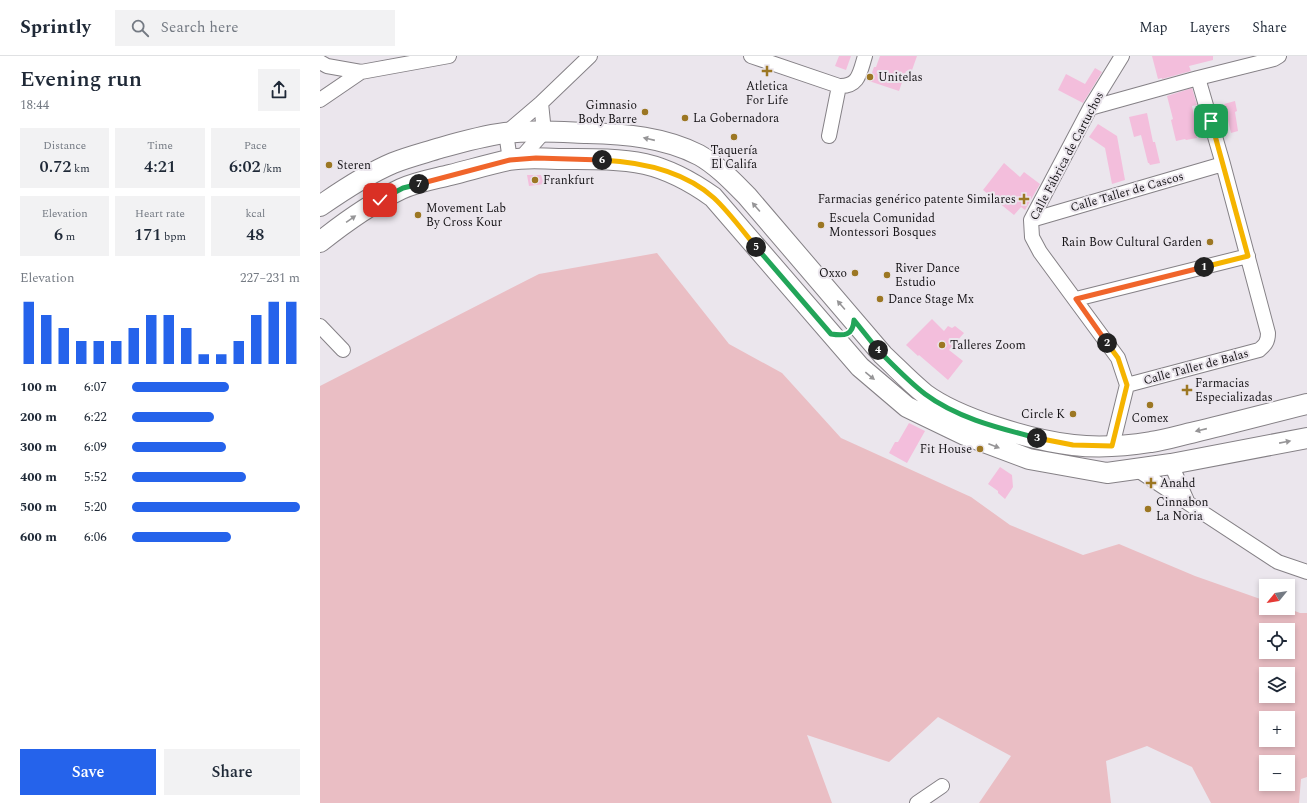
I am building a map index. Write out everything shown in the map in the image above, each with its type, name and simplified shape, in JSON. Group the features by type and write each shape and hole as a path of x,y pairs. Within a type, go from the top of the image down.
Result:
{"main road":[{"path":"547,132 542,146 546,154 552,158"},
{"path":"320,206 369,175 409,157 458,142 506,133 547,132 629,135 665,142 700,156 715,166 747,196 854,320 871,342 907,378 926,394 947,407 969,417 1044,440 1073,445 1112,446 1151,442 1307,404"},
{"path":"320,242 380,200 403,188 435,179 515,160 552,158 627,161 646,164 679,176 695,184 713,197 732,217 860,367 907,407 965,435 1029,460 1107,473 1172,464 1307,438"},
{"path":"831,334 842,336 847,334 853,328 854,320"},
{"path":"853,360 851,347 855,342 863,340 871,342"},
{"path":"1257,417 1252,424 1251,432 1254,444 1260,447"},
{"path":"1230,453 1238,438 1237,432 1232,423"}],"street":[{"path":"320,62 327,66 361,72 449,56"},
{"path":"541,103 547,132 515,160 506,133 541,103 590,56"},
{"path":"751,56 839,86 847,86 854,83 859,76 864,56"},
{"name":"Calle Fábrica de Cartuchos","path":"1122,56 1090,108 1031,220 1032,236 1040,252 1118,358 1127,385"},
{"path":"1090,108 1274,59 1279,56"},
{"path":"320,100 361,72"},
{"path":"1076,299 1248,256 1198,78"},
{"path":"829,136 839,86"},
{"name":"Calle Taller de Cascos","path":"1031,220 1223,164"},
{"name":"Calle Taller de Balas","path":"1127,385 1259,350 1265,345 1268,340 1268,333 1248,256"},
{"path":"320,326 343,350"},
{"path":"1112,446 1127,385"},
{"path":"1172,464 1187,501"},
{"path":"1136,469 1278,562 1307,572"},
{"path":"923,801 942,786"}],"shaded area":[{"path":"657,253 729,344 782,373 841,438 971,497 1010,525 1083,555 1119,544 1195,576 1259,599 1259,615 1295,615 1295,611 1307,613 1307,777 1301,779 1299,803 1211,803 1192,767 1147,746 1106,761 1111,803 979,803 1011,756 938,717 889,762 807,735 832,803 320,803 320,386 539,274"}],"building":[{"path":"839,56 851,56 846,70 835,66"},
{"path":"880,56 917,56 911,73 906,71 899,91 869,81"},
{"path":"1152,56 1213,56 1213,60 1189,66 1191,71 1158,79"},
{"path":"1095,68 1102,72 1083,103 1058,90 1066,74 1085,84"},
{"path":"1192,88 1197,105 1192,106 1197,130 1195,130 1197,138 1176,141 1171,120 1173,119 1167,96"},
{"path":"1235,101 1238,131 1231,133 1224,104"},
{"path":"1147,113 1153,142 1155,142 1160,163 1150,165 1148,163 1141,135 1134,137 1129,117"},
{"path":"1098,124 1117,136 1125,180 1112,184 1105,148 1089,137"},
{"path":"1004,163 1020,177 1024,172 1040,184 1025,210 1021,207 1014,215 983,190"},
{"name":"Frankfurt","path":"527,175 541,175 544,184 529,186"},
{"path":"932,319 944,331 948,326 952,328 955,326 964,333 949,350 963,361 948,380 906,345"},
{"path":"909,423 925,431 907,463 889,453 895,442 898,442"},
{"path":"1000,467 1012,475 1013,487 1005,499 998,493 998,491 988,484"}],"place":[{"name":"Atletica For Life","path":"767,71"},
{"name":"Unitelas","path":"870,77"},
{"name":"Gimnasio Body Barre","path":"645,112"},
{"name":"La Gobernadora","path":"685,118"},
{"name":"Taquería El Califa","path":"734,137"},
{"name":"Steren","path":"329,165"},
{"name":"Frankfurt","path":"535,180"},
{"name":"Farmacias genérico patente Similares","path":"1024,199"},
{"name":"Movement Lab By Cross Kour","path":"418,215"},
{"name":"Escuela Comunidad Montessori Bosques","path":"821,225"},
{"name":"Rain Bow Cultural Garden","path":"1210,242"},
{"name":"Oxxo","path":"855,273"},
{"name":"River Dance Estudio","path":"887,275"},
{"name":"Dance Stage Mx","path":"880,299"},
{"name":"Talleres Zoom","path":"942,345"},
{"name":"Farmacias Especializadas","path":"1187,390"},
{"name":"Comex","path":"1150,405"},
{"name":"Circle K","path":"1073,414"},
{"name":"Fit House","path":"980,449"},
{"name":"Anahd","path":"1151,483"},
{"name":"Cinnabon La Noria","path":"1148,509"}],"route":[{"path":"380,200 403,188 510,160 536,158 572,159 627,161 646,164 679,176 695,184 713,197 732,217 831,334 842,336 847,334 853,328 854,320 871,342 907,378 926,394 947,407 991,425 1044,440 1073,445 1112,446 1127,385 1118,358 1076,299 1248,256 1211,121"}]}
